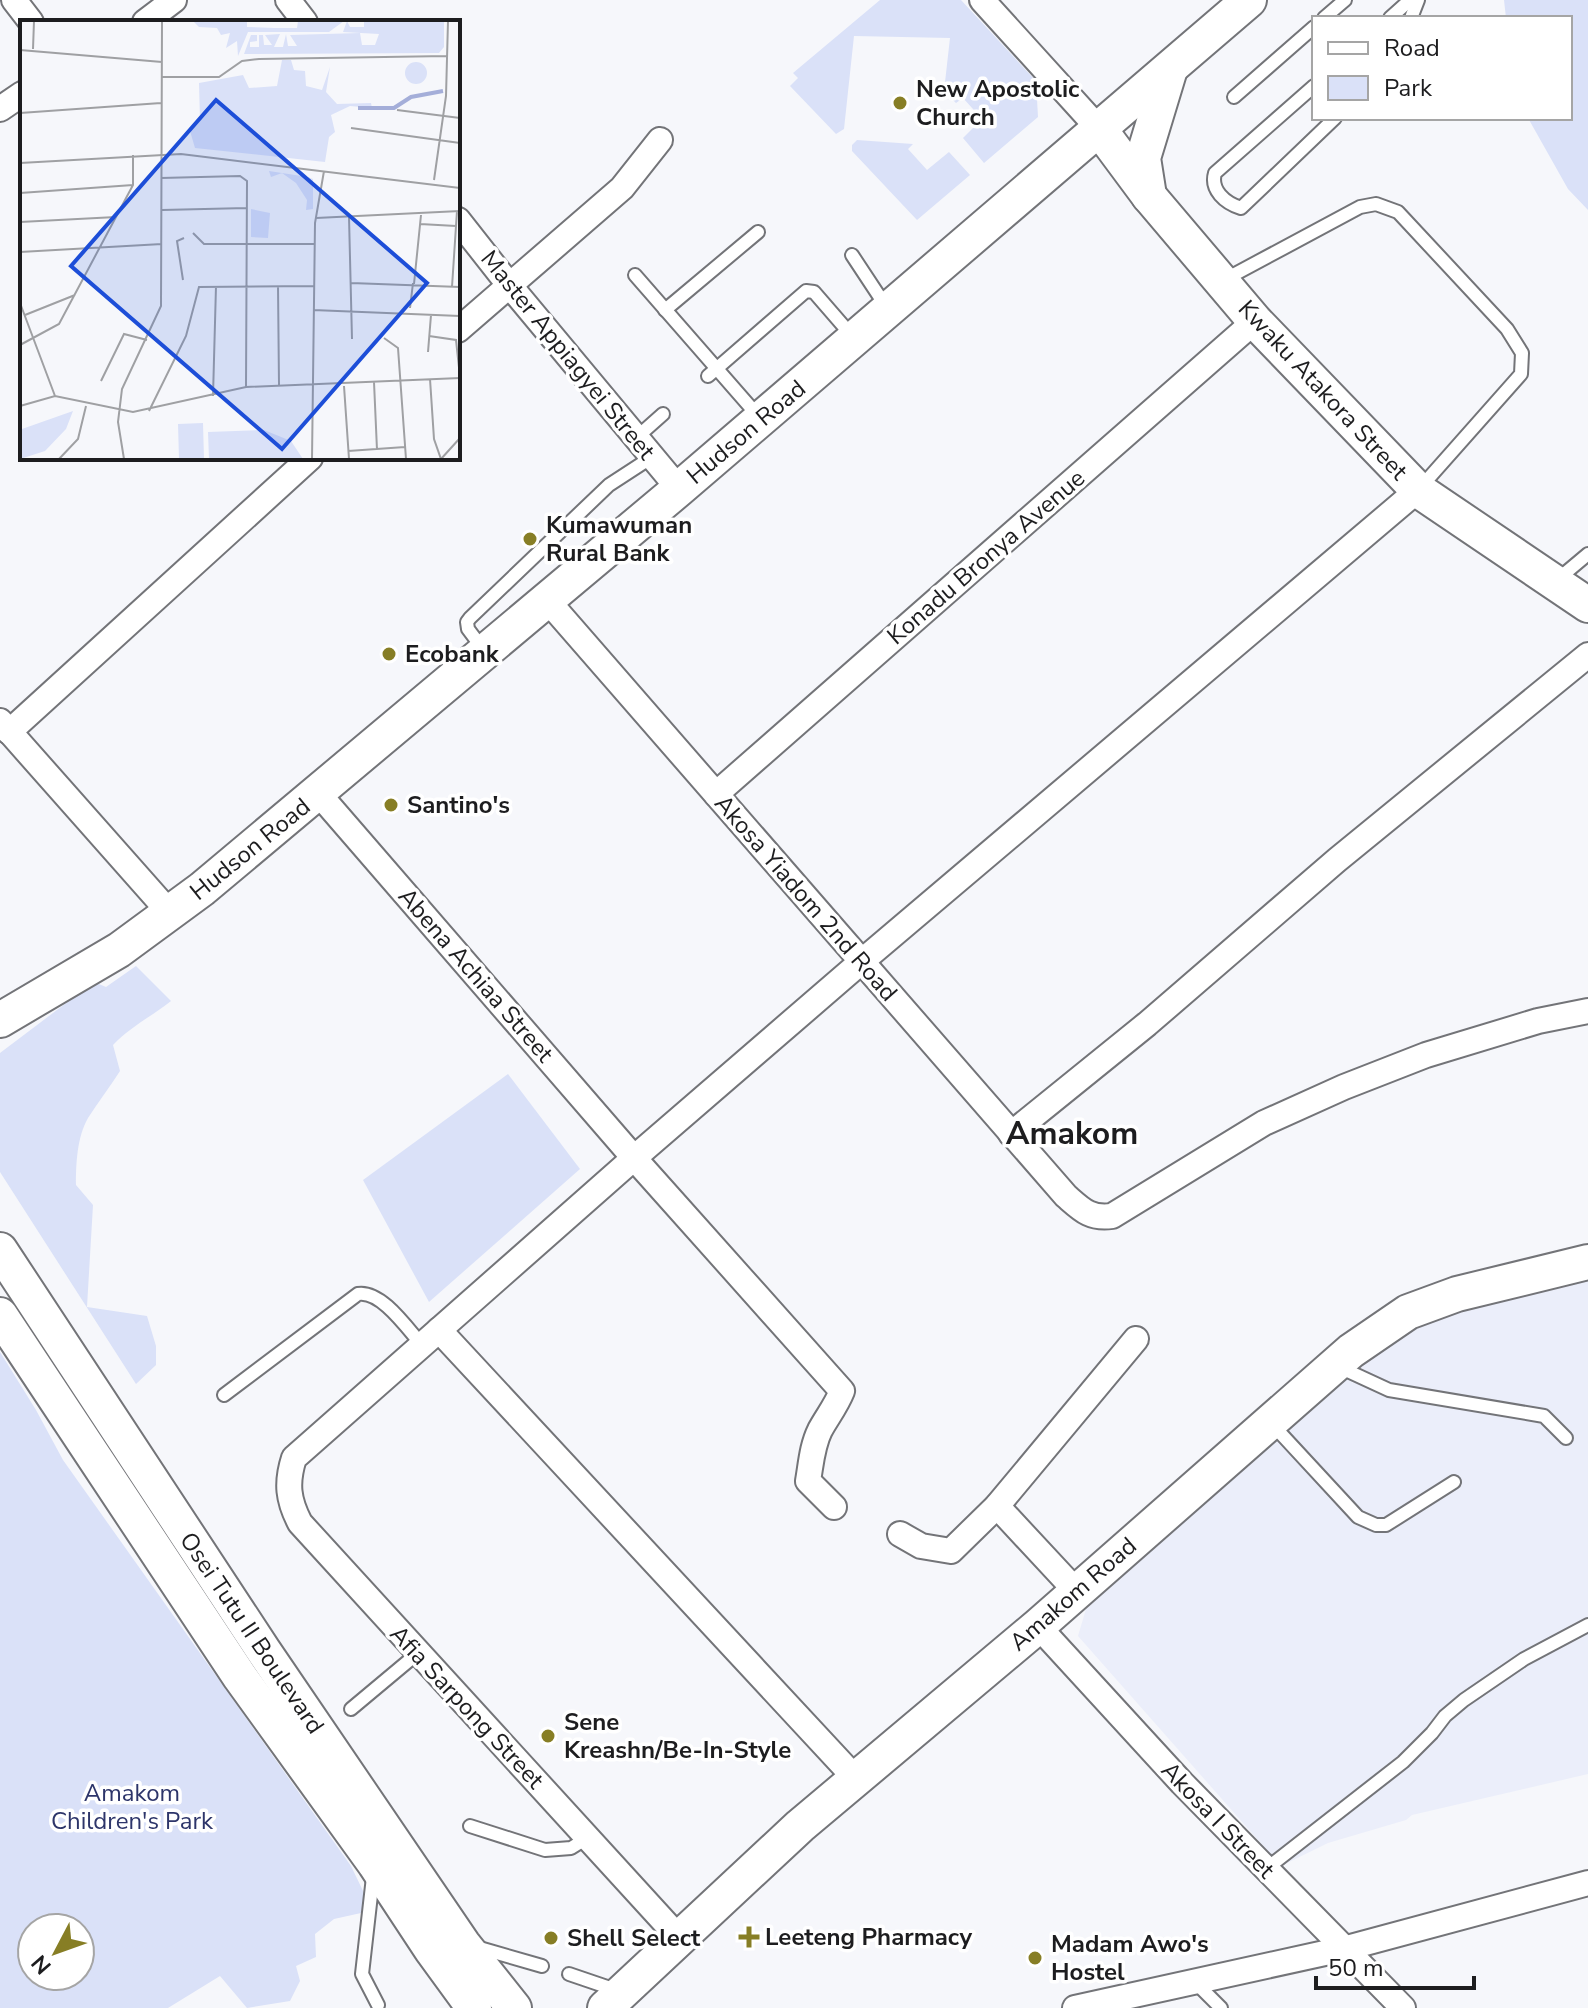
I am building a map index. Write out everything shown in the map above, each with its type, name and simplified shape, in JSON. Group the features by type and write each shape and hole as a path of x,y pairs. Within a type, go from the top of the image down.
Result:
{"street":[{"path":"14,0 29,20"},
{"path":"148,20 174,0"},
{"path":"288,0 303,20"},
{"path":"982,0 1100,130"},
{"name":"Hudson Road","path":"0,1020 119,950 202,889 679,489 1249,0"},
{"path":"1149,196 1143,158 1171,65"},
{"path":"0,109 20,95"},
{"name":"Kwaku Atakora Street","path":"1100,130 1149,196 1255,321 1418,490 1588,605"},
{"path":"460,328 622,188 660,140"},
{"name":"Master Appiagyei Street","path":"460,223 679,489"},
{"name":"Konadu Bronya Avenue","path":"716,794 1255,321"},
{"path":"170,913 5,727 308,460"},
{"path":"856,1779 431,1337 861,962 1418,490"},
{"name":"Akosa Yiadom 2nd Road","path":"547,600 1066,1196 1084,1212 1098,1218 1112,1216 1264,1123 1344,1087 1426,1055 1538,1021 1588,1011"},
{"path":"1011,1134 1147,1024 1337,860 1588,655"},
{"name":"Abena Achiaa Street","path":"318,793 634,1158 842,1391 834,1411 820,1430 808,1481 834,1507"},
{"name":"Osei Tutu II Boulevard","path":"0,1250 263,1650 447,1946 474,2008"},
{"name":"Amakom Road","path":"612,2003 800,1826 1038,1626 1334,1365 1378,1331 1408,1312 1457,1294 1588,1262"},
{"name":"Osei Tutu II Boulevard","path":"0,1315 240,1677 375,1864 447,1946 514,2008"},
{"name":"Afia Sarpong Street","path":"431,1337 294,1458 288,1477 289,1501 300,1523 681,1940"},
{"path":"900,1534 921,1546 951,1551 997,1506 1136,1339"},
{"path":"997,1506 1077,1592"},
{"name":"Akosa I Street","path":"1038,1626 1182,1783 1403,2008"},
{"path":"1075,2008 1114,2004 1194,1982 1343,1949 1588,1883"},
{"path":"447,1946 456,2008"}],"lane":[{"path":"1326,16 1345,0"},
{"path":"1392,16 1410,0"},
{"path":"1234,97 1312,29"},
{"path":"1312,88 1215,173 1214,188 1231,205 1241,208 1333,120"},
{"path":"1222,281 1360,207 1376,204 1398,212 1418,233 1507,329 1522,353 1521,374 1418,490"},
{"path":"665,310 758,232"},
{"path":"852,255 889,310"},
{"path":"635,275 712,372 761,419"},
{"path":"712,372 806,291 814,292 855,339"},
{"path":"636,438 663,414"},
{"path":"485,652 468,629 470,618 609,485 652,457"},
{"path":"1554,583 1588,554"},
{"path":"224,1395 358,1294 368,1292 378,1297 431,1337"},
{"path":"1334,1365 1389,1390 1544,1416 1566,1438"},
{"path":"1269,1422 1358,1517 1367,1522 1386,1525 1454,1482"},
{"path":"1266,1869 1403,1762 1464,1700 1524,1659 1588,1625"},
{"path":"351,1709 418,1653"},
{"path":"470,1826 545,1850 571,1848 587,1838"},
{"path":"375,1864 362,1974 378,2005"},
{"path":"447,1946 542,1966"},
{"path":"569,1974 612,2003"},
{"path":"1194,1982 1221,2008"}],"shaded area":[{"path":"1588,1281 1588,1774 1412,1815 1406,1820 1328,1843 1281,1866 1078,1636 1086,1609 1388,1340 1478,1304"}],"green space":[{"path":"880,0 961,0 1036,81 1038,117 984,163 963,138 982,119 963,98 956,103 944,91 950,38 854,36 844,129 836,134 790,86 798,78 793,73"},
{"path":"1504,0 1588,0 1588,210 1568,189 1529,120 1572,120 1572,16 1506,16"},
{"path":"857,140 913,144 908,149 927,170 949,152 970,175 917,220 852,151 852,145"},
{"path":"136,966 171,1001 113,1045 120,1071 84,1125 78,1151 76,1185 93,1205 87,1307 147,1316 156,1346 156,1365 136,1384 0,1172 0,1053 94,982 106,987"},
{"path":"508,1074 580,1169 429,1302 363,1180"},
{"name":"Amakom Children's Park","path":"0,1352 63,1460 351,1866 365,1895 361,1913 334,1919 315,1934 316,1957 296,1966 300,1981 290,2001 247,2008 220,1976 168,2008 0,2008"}],"place":[{"name":"New Apostolic Church","path":"900,103"},
{"name":"Kumawuman Rural Bank","path":"530,539"},
{"name":"Ecobank","path":"389,654"},
{"name":"Santino's","path":"391,805"},
{"name":"Sene Kreashn/Be-In-Style","path":"548,1736"},
{"name":"Leeteng Pharmacy","path":"749,1937"},
{"name":"Shell Select","path":"551,1938"},
{"name":"Madam Awo's Hostel","path":"1035,1958"}],"district":[{"name":"Amakom","path":"1072,1133"}]}
